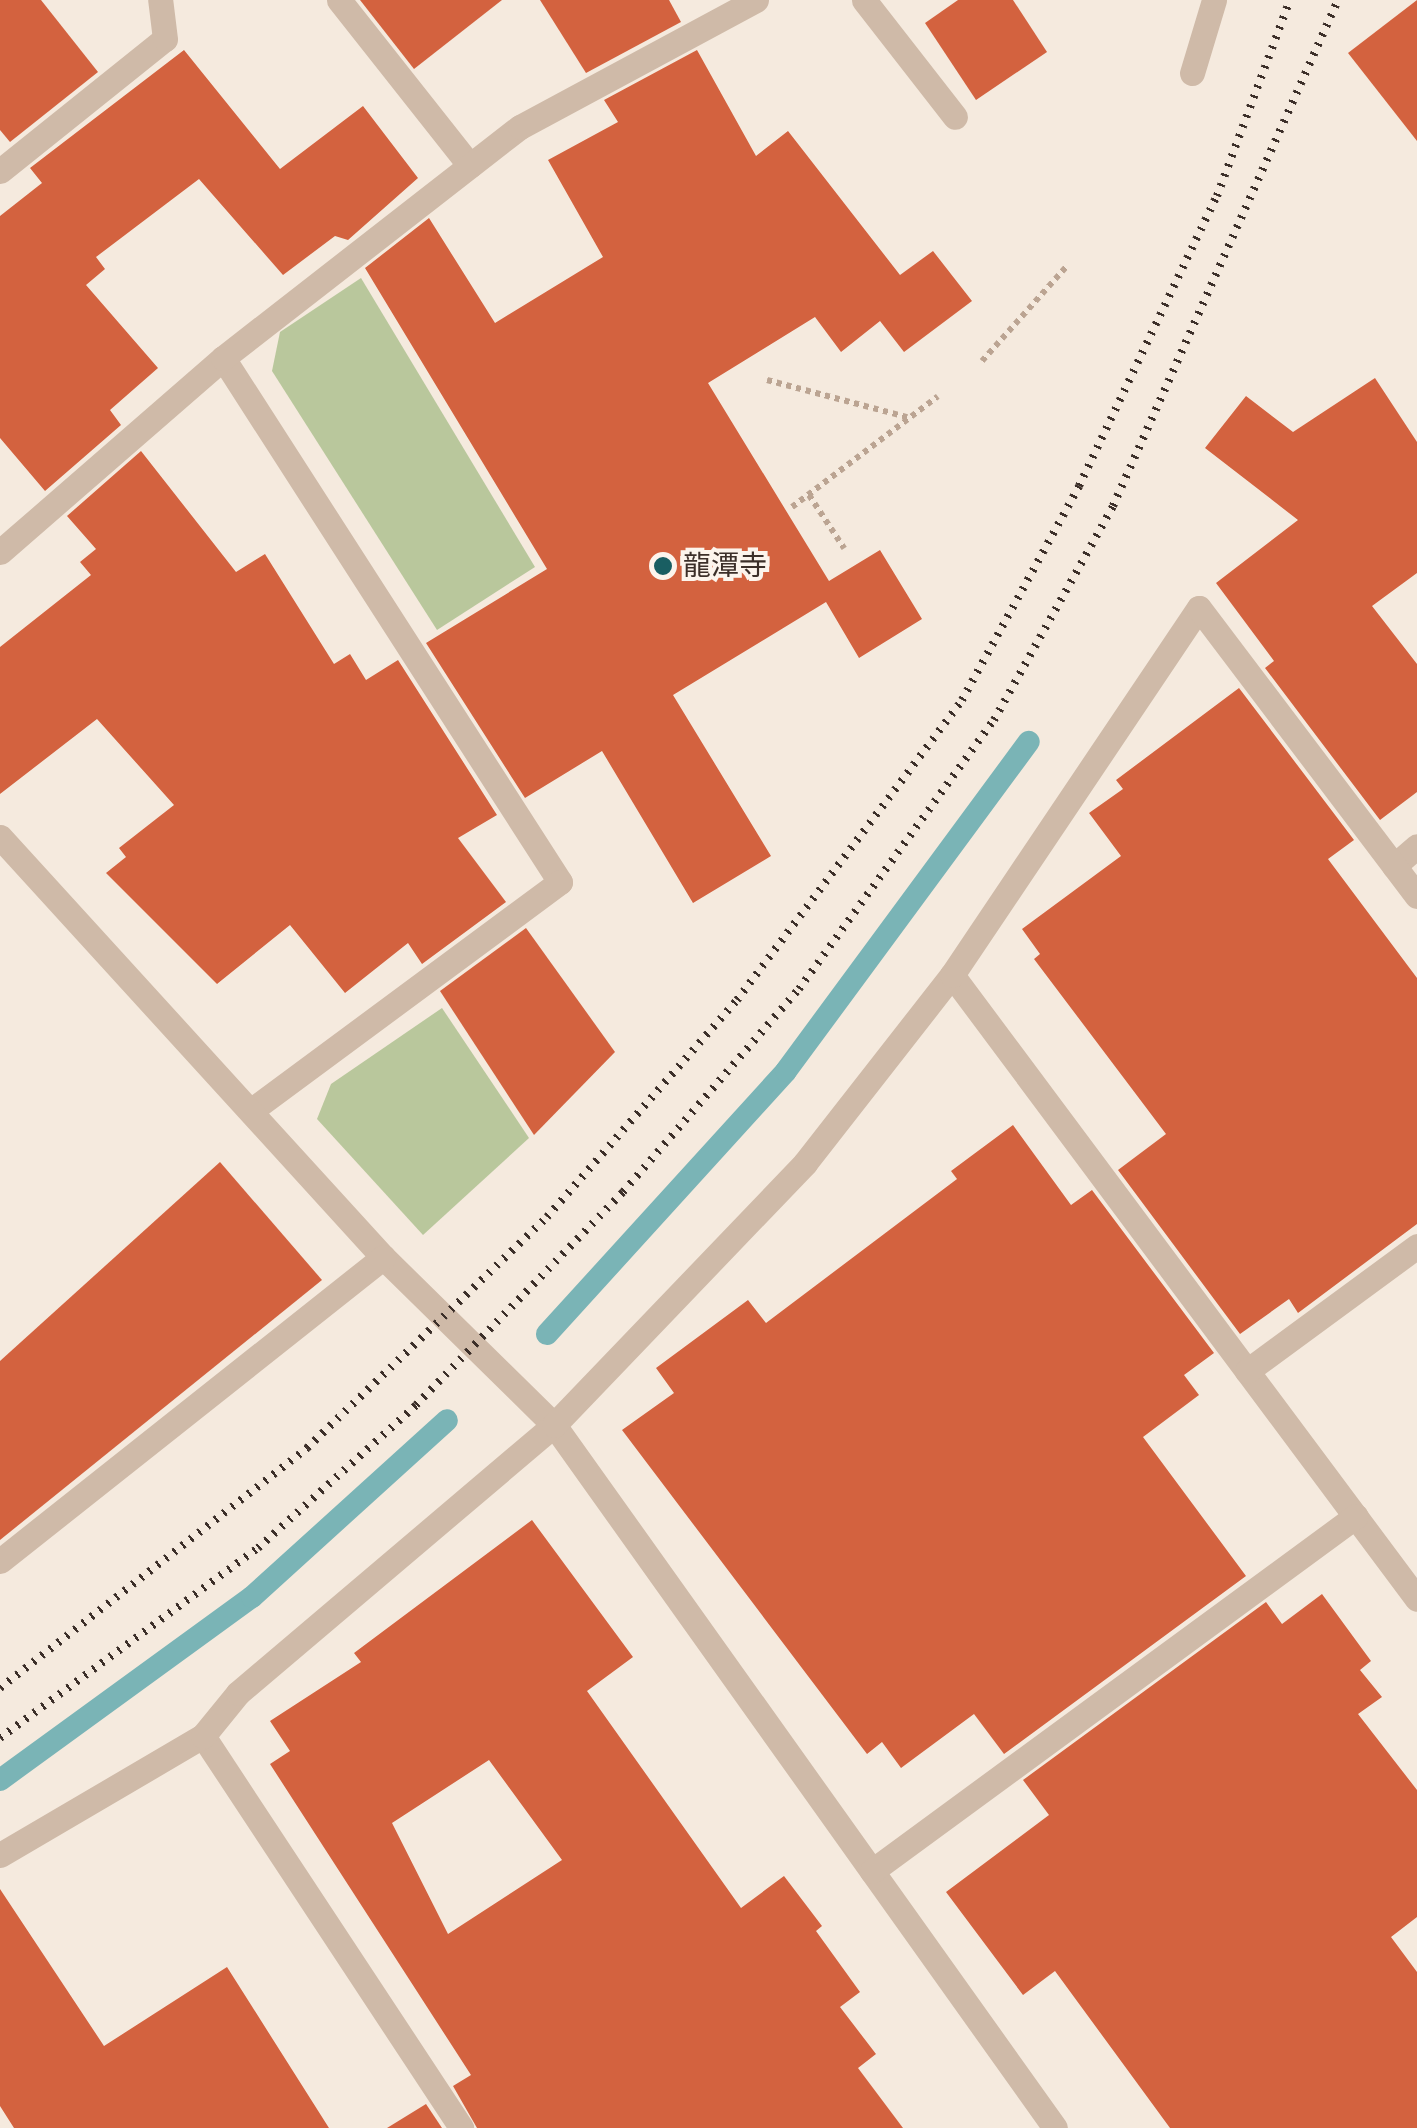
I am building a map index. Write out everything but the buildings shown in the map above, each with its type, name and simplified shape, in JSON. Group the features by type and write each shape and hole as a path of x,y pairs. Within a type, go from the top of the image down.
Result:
{"street":[{"path":"339,0 470,166"},
{"path":"0,552 223,358 520,127 756,0"},
{"path":"864,0 954,117"},
{"path":"1192,74 1214,0"},
{"path":"0,171 164,39 167,3"},
{"path":"223,358 560,882 250,1111"},
{"path":"0,1855 203,1736 238,1693 554,1425 805,1163 952,974 1199,608 1417,896"},
{"path":"0,838 383,1257 554,1425 1055,2128"},
{"path":"1394,866 1417,846"},
{"path":"952,974 1417,1598"},
{"path":"1247,1371 1417,1246"},
{"path":"0,1561 383,1257"},
{"path":"872,1871 1356,1516"},
{"path":"203,1736 461,2128"}],"path":[{"path":"982,361 1066,266"},
{"path":"767,380 908,418"},
{"path":"792,507 938,396"},
{"path":"809,495 844,548"}],"green space":[{"path":"361,278 535,567 437,630 272,371 280,332"},
{"path":"442,1008 529,1138 423,1235 317,1119 331,1084"}],"waterway":[{"path":"547,1334 786,1071 1029,742"},
{"path":"0,1780 252,1597 447,1420"}],"railway":[{"path":"0,1688 307,1448 547,1217 737,1000 962,700 1079,486 1217,196 1290,0"},
{"path":"0,1738 258,1548 416,1405 623,1192 799,989 994,720 1113,506 1338,0"}],"place":[{"name":"龍潭寺","path":"663,566"}]}
